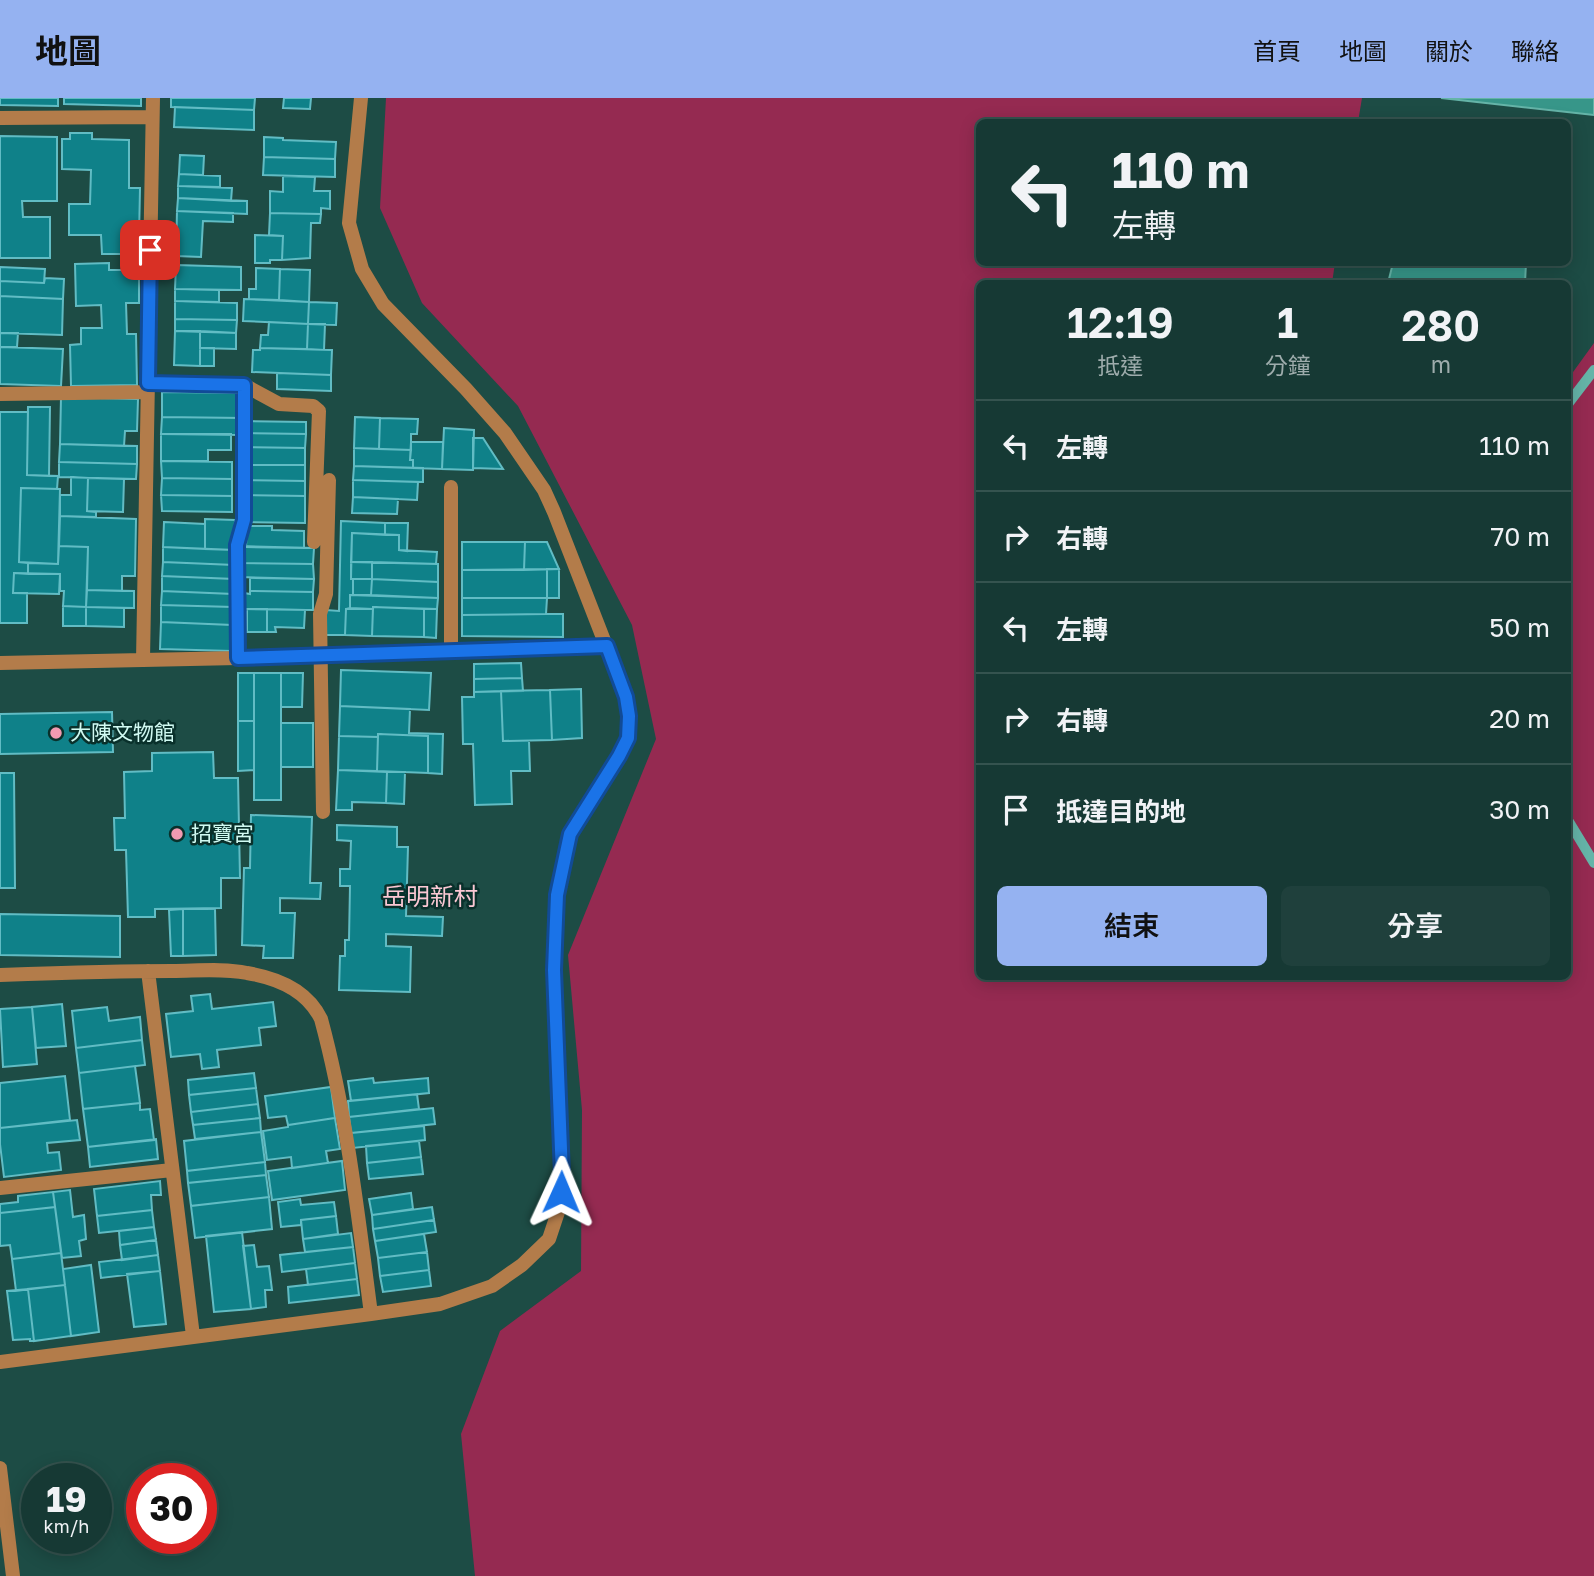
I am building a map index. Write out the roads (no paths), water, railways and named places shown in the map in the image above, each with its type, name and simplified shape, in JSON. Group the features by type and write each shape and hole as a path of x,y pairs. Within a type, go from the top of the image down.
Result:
{"street":[{"path":"143,660 153,98"},
{"path":"0,1362 440,1304 492,1286 522,1265 549,1239 559,1209 562,1175 554,970 557,895 570,834 628,738 626,697 544,491 505,433 383,304 362,269 349,223 361,98"},
{"path":"0,118 152,117"},
{"path":"238,658 237,545 244,520 244,385"},
{"path":"0,394 244,385 279,404 313,406 318,411 314,542"},
{"path":"323,812 320,614 326,594 329,480"},
{"path":"451,487 452,651"},
{"path":"0,663 607,646"},
{"path":"0,975 148,971 245,972 281,982 299,991 316,1009 321,1019 337,1085 371,1314"},
{"path":"148,971 192,1336"},
{"path":"0,1188 172,1170"},
{"path":"0,1468 13,1576"}],"waterway":[{"path":"1571,400 1594,370"},
{"path":"1571,825 1594,863"}],"place":[{"name":"大陳文物館","path":"56,733"},
{"name":"招寶宮","path":"177,834"}],"district":[{"name":"岳明新村","path":"430,897"}]}
